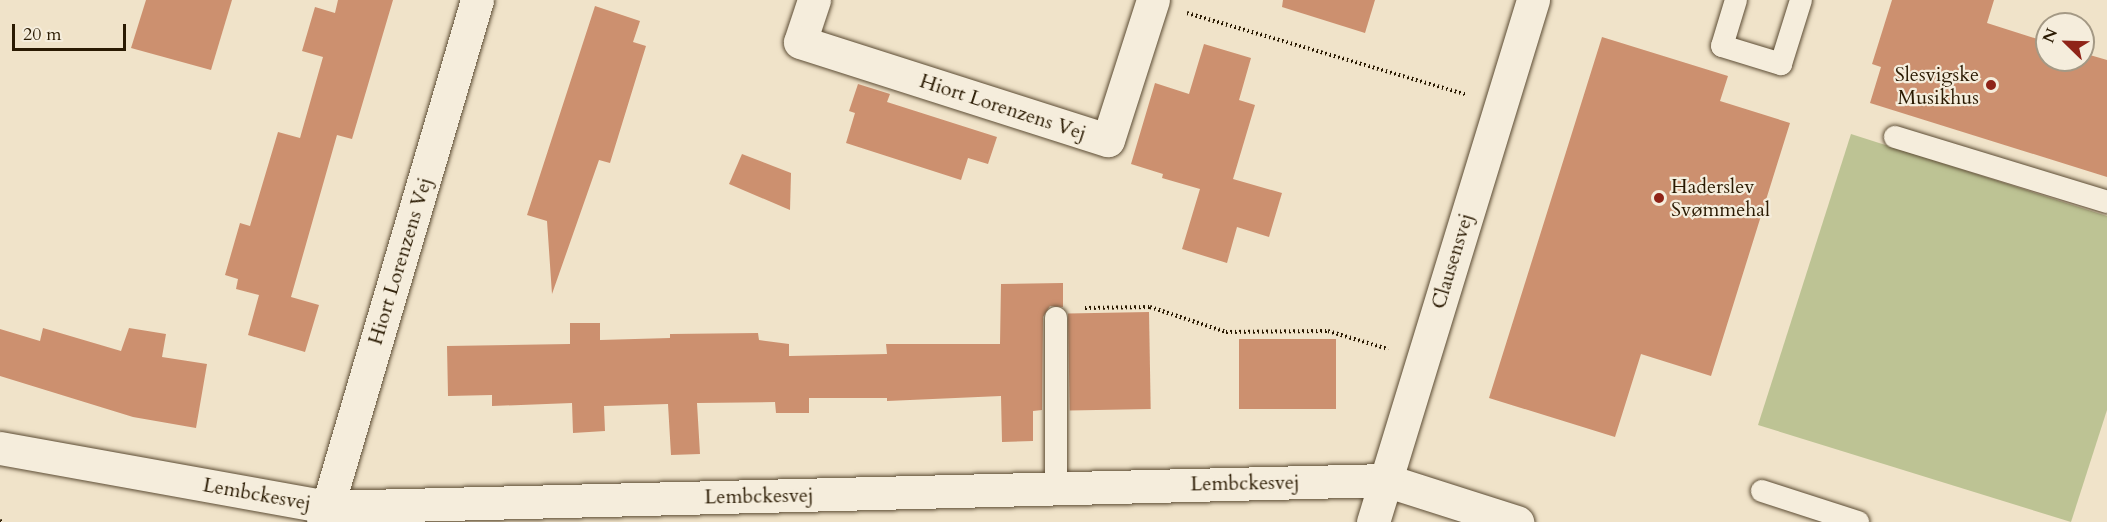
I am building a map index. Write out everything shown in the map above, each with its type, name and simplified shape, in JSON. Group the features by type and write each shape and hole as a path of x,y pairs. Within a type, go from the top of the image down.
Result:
{"street":[{"name":"Hiort Lorenzens Vej","path":"325,514 477,0"},
{"name":"Hiort Lorenzens Vej","path":"814,0 800,42 1108,140 1152,1"},
{"name":"Clausensvej","path":"1372,522 1533,0"},
{"name":"Lembckesvej","path":"0,448 325,514 1056,488 1385,480 1517,522"}],"lane":[{"path":"1736,0 1722,46 1781,64 1801,0"},
{"path":"1895,137 2107,202"},
{"path":"1056,318 1056,488"},
{"path":"1762,492 1829,518 1858,522"}],"path":[{"path":"1152,1 1500,105"},
{"path":"1056,318 1080,308 1150,307 1226,332 1328,331 1422,359"}],"green space":[{"path":"1851,134 2107,216 2107,410 2071,522 1758,425"}],"building":[{"path":"146,0 232,0 211,70 131,48"},
{"path":"338,0 393,0 352,139 337,135 291,297 319,305 305,352 248,335 259,295 236,289 238,279 225,275 240,223 250,226 278,132 300,138 323,57 302,51 315,7 335,13"},
{"path":"1283,0 1375,0 1365,33 1282,7"},
{"name":"Slesvigske Musikhus","path":"1892,0 1994,0 1987,23 2035,38 2035,72 2095,72 2095,56 2107,60 2107,177 1870,103 1881,67 1872,64"},
{"path":"595,6 640,21 633,42 646,46 610,163 599,160 552,294 547,221 527,215"},
{"name":"Haderslev Svømmehal","path":"1602,37 1728,76 1720,101 1790,123 1711,376 1641,354 1615,437 1489,398"},
{"path":"1204,44 1251,58 1239,100 1255,105 1233,179 1282,193 1269,237 1237,227 1227,263 1182,249 1200,189 1162,178 1163,174 1131,164 1155,83 1189,94"},
{"path":"858,84 890,94 887,102 997,137 988,164 968,158 961,180 846,143 855,113 849,111"},
{"path":"742,154 791,173 790,210 729,184"},
{"path":"1063,283 1063,307 1050,306 1043,317 1042,410 1033,411 1033,441 1002,442 1001,396 887,401 887,398 809,398 809,413 776,413 775,402 697,403 700,454 671,455 668,404 604,406 605,431 573,433 572,403 492,406 492,395 448,396 447,346 570,344 570,323 600,323 600,340 670,338 670,334 758,333 759,340 789,344 789,356 887,354 886,344 1000,344 1001,284"},
{"path":"1149,312 1151,409 1070,410 1068,313"},
{"path":"43,328 121,351 129,328 166,334 162,357 207,364 196,428 133,417 0,376 0,329 40,341"},
{"path":"1239,339 1336,339 1336,409 1239,409"}],"place":[{"name":"Slesvigske Musikhus","path":"1991,85"},
{"name":"Haderslev Svømmehal","path":"1659,198"}]}
